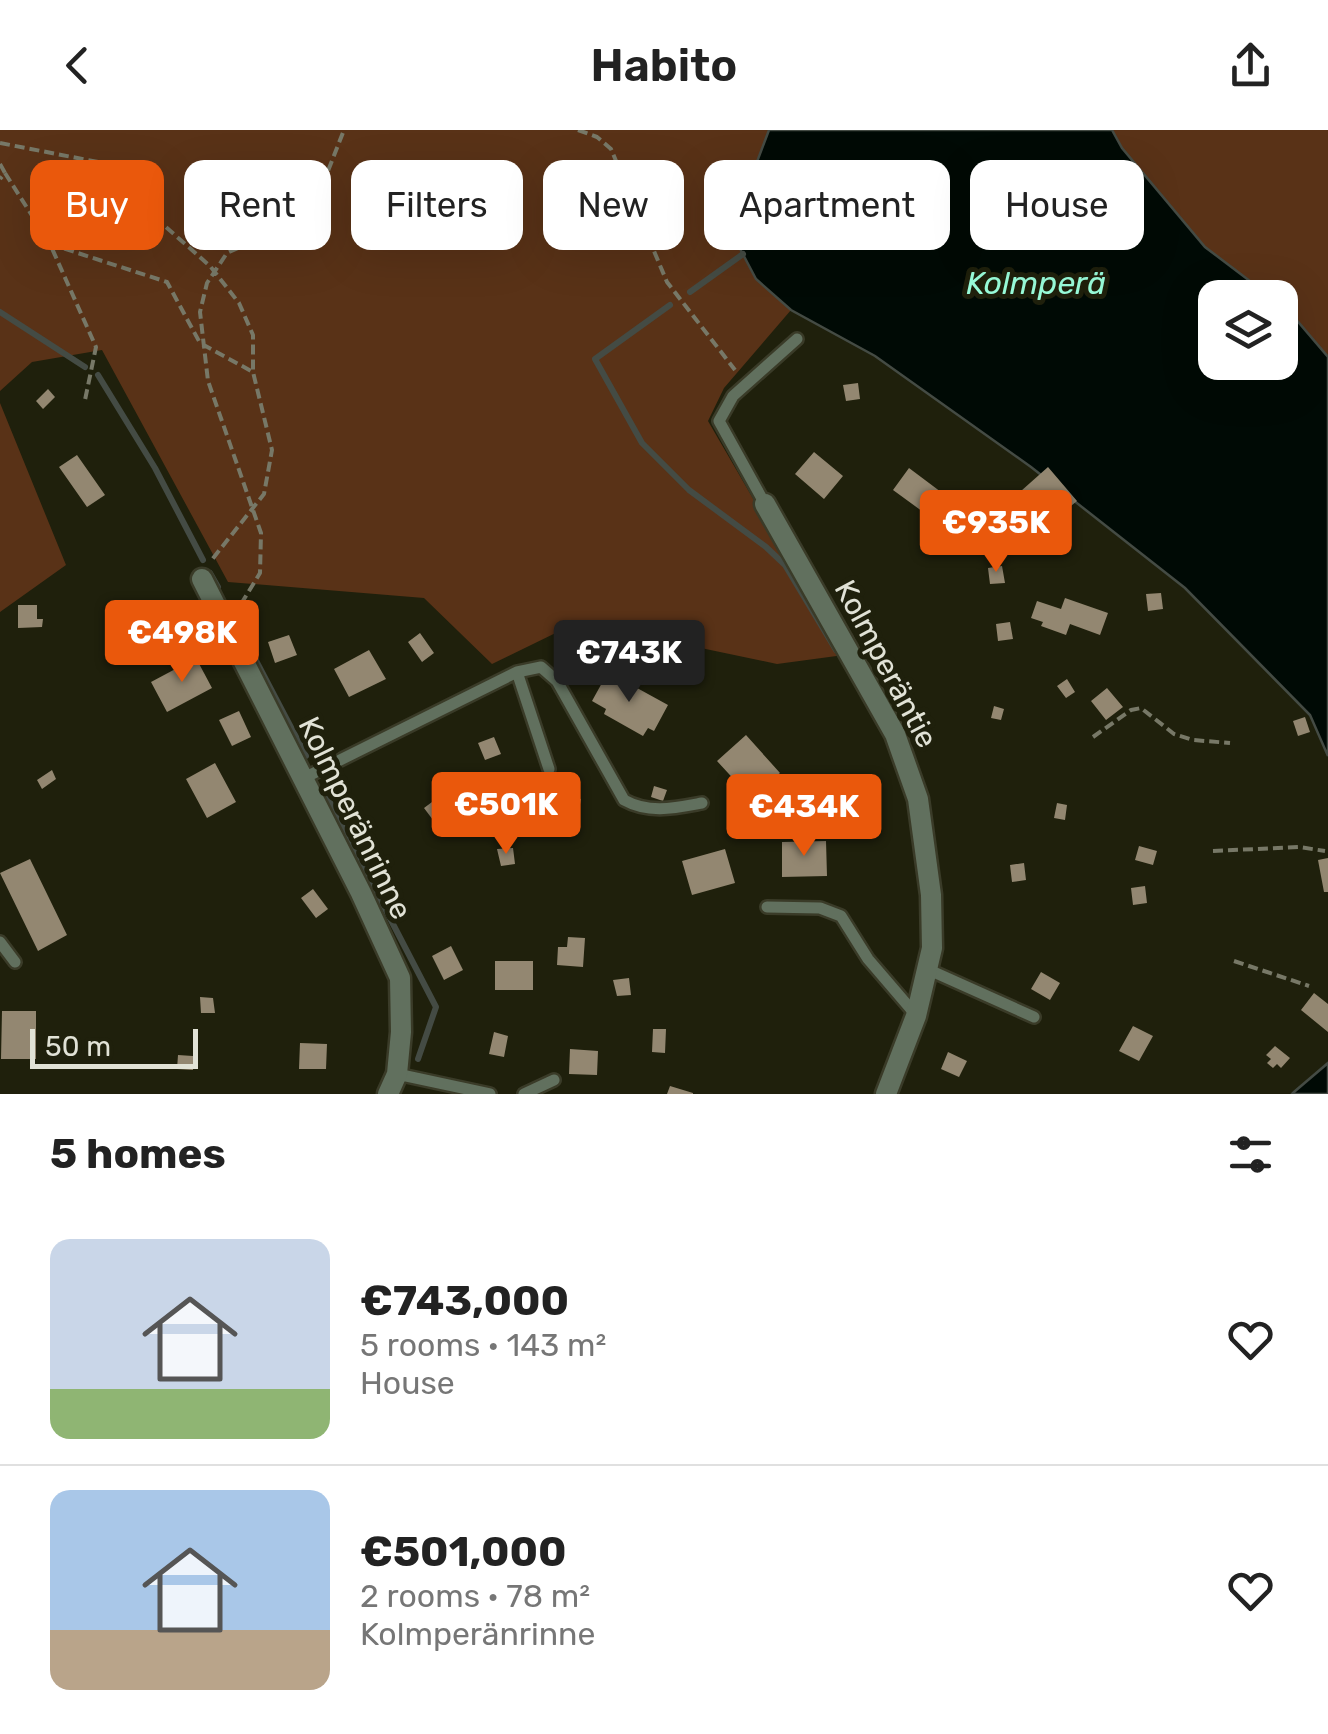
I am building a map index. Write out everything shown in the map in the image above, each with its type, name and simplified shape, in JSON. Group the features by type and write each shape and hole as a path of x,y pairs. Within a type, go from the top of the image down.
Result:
{"street":[{"name":"Kolmperäntie","path":"765,504 895,734 918,800 931,895 932,948 916,1016 886,1094"},
{"name":"Kolmperänrinne","path":"202,579 400,978 401,1032 392,1084"}],"lane":[{"path":"765,504 720,421 733,396 796,339"},
{"path":"302,778 517,672 541,667 558,681 624,800 639,808 666,809 702,803"},
{"path":"517,672 549,768"},
{"path":"767,907 820,908 842,916 868,958 916,1016"},
{"path":"0,942 16,962"},
{"path":"928,969 1034,1017"},
{"path":"524,1094 554,1080"},
{"path":"392,1084 490,1094"}],"path":[{"path":"224,622 260,572 261,534 208,381 200,312 207,284 228,253 293,223 317,199 344,130"},
{"path":"578,130 597,136 611,148 667,282 747,386"},
{"path":"0,143 103,163 215,272 239,303 253,334 253,372 272,450 264,494 207,566 202,579"},
{"path":"0,164 30,212"},
{"path":"0,179 5,173"},
{"path":"53,250 96,347 85,400"},
{"path":"69,250 168,282 200,343 253,372"},
{"path":"1093,737 1141,708 1174,734 1194,740 1230,742"},
{"path":"1213,850 1300,847 1325,851"},
{"path":"1234,961 1308,986"}],"shaded area":[{"path":"0,130 769,130 758,160 704,160 704,250 748,250 756,279 791,310 724,388 708,421 844,655 777,664 572,625 492,664 424,598 228,582 102,350 32,362 0,391"},
{"path":"1112,130 1328,130 1328,357 1298,324 1298,280 1249,280 1205,247 1144,174 1144,160 1132,160"},
{"path":"0,403 66,565 0,612"}],"water":[{"name":"Kolmperä","path":"769,130 1112,130 1132,160 970,160 970,250 1144,250 1144,174 1205,247 1249,280 1198,280 1198,380 1298,380 1298,322 1328,357 1328,756 1310,715 1185,588 1031,467 875,356 791,310 756,279 741,250 950,250 950,160 758,160"},
{"path":"1328,1063 1328,1094 1292,1094 1294,1092"}],"building":[{"path":"858,383 860,399 846,401 843,385"},
{"path":"48,389 55,397 43,409 36,401"},
{"path":"814,452 843,476 824,499 795,474"},
{"path":"77,455 105,495 87,507 59,467"},
{"path":"1048,467 1077,501 1049,524 1021,491"},
{"path":"909,468 957,504 941,525 893,490"},
{"path":"1002,566 1005,583 990,584 988,568"},
{"path":"1161,593 1163,609 1148,611 1146,594"},
{"path":"1065,598 1108,613 1100,635 1070,624 1066,635 1031,618 1037,601 1061,609"},
{"path":"18,605 37,605 37,619 43,619 42,627 18,628"},
{"path":"1010,622 1013,639 998,641 996,624"},
{"path":"574,632 598,640 590,663 566,655"},
{"path":"420,633 434,653 422,662 408,642"},
{"path":"289,635 297,655 275,663 268,642"},
{"path":"369,650 386,679 349,697 334,669"},
{"path":"196,658 212,688 167,712 151,682"},
{"path":"608,672 668,705 654,731 648,728 643,736 604,714 606,709 592,701"},
{"path":"1067,679 1075,692 1066,698 1057,686"},
{"path":"1107,688 1123,707 1106,720 1091,701"},
{"path":"994,706 1004,709 1001,720 991,718"},
{"path":"239,711 251,737 232,746 219,720"},
{"path":"1305,717 1310,732 1298,736 1293,721"},
{"path":"746,735 780,773 751,798 717,761"},
{"path":"494,737 501,754 485,760 478,743"},
{"path":"215,763 236,802 207,818 186,779"},
{"path":"52,770 56,779 42,789 37,780"},
{"path":"654,786 667,790 663,801 651,797"},
{"path":"558,795 581,799 576,827 553,823"},
{"path":"436,799 451,819 439,828 424,808"},
{"path":"476,803 478,815 469,817 467,805"},
{"path":"1057,803 1067,805 1065,820 1054,818"},
{"path":"826,841 827,876 782,877 782,842"},
{"path":"1139,846 1157,851 1153,865 1135,860"},
{"path":"513,848 515,864 501,866 497,849"},
{"path":"725,849 735,883 692,895 682,861"},
{"path":"1328,858 1328,892 1324,892 1318,860"},
{"path":"30,859 67,935 38,951 0,873"},
{"path":"1024,863 1026,880 1012,882 1010,865"},
{"path":"1145,886 1147,903 1133,905 1131,888"},
{"path":"313,889 328,909 316,918 301,898"},
{"path":"568,937 585,938 583,967 557,965 558,947 567,947"},
{"path":"451,946 463,970 444,980 432,956"},
{"path":"495,961 533,961 533,990 495,990"},
{"path":"1041,972 1060,983 1050,1000 1031,989"},
{"path":"629,978 631,995 617,996 613,980"},
{"path":"1314,993 1328,1004 1328,1032 1301,1010"},
{"path":"200,997 213,998 215,1013 201,1013"},
{"path":"2,1011 36,1011 36,1059 1,1059"},
{"path":"1133,1026 1153,1036 1139,1061 1119,1051"},
{"path":"653,1029 666,1029 665,1053 652,1052"},
{"path":"494,1032 508,1036 504,1057 489,1054"},
{"path":"300,1043 327,1044 326,1069 299,1069"},
{"path":"1275,1046 1290,1058 1281,1068 1267,1063 1271,1059 1266,1055"},
{"path":"570,1049 598,1051 597,1075 569,1074"},
{"path":"948,1052 967,1061 959,1077 941,1069"},
{"path":"178,1055 193,1056 193,1070 177,1069"},
{"path":"670,1086 693,1093 693,1094 667,1094"}],"waterway":[{"path":"690,292 743,254"},
{"path":"670,305 595,359 642,443 689,490 785,565 836,650"},
{"path":"0,312 85,367"},
{"path":"98,375 155,468 203,560"},
{"path":"210,573 218,587"},
{"path":"230,611 306,756"},
{"path":"323,789 436,1007 418,1059"}]}
